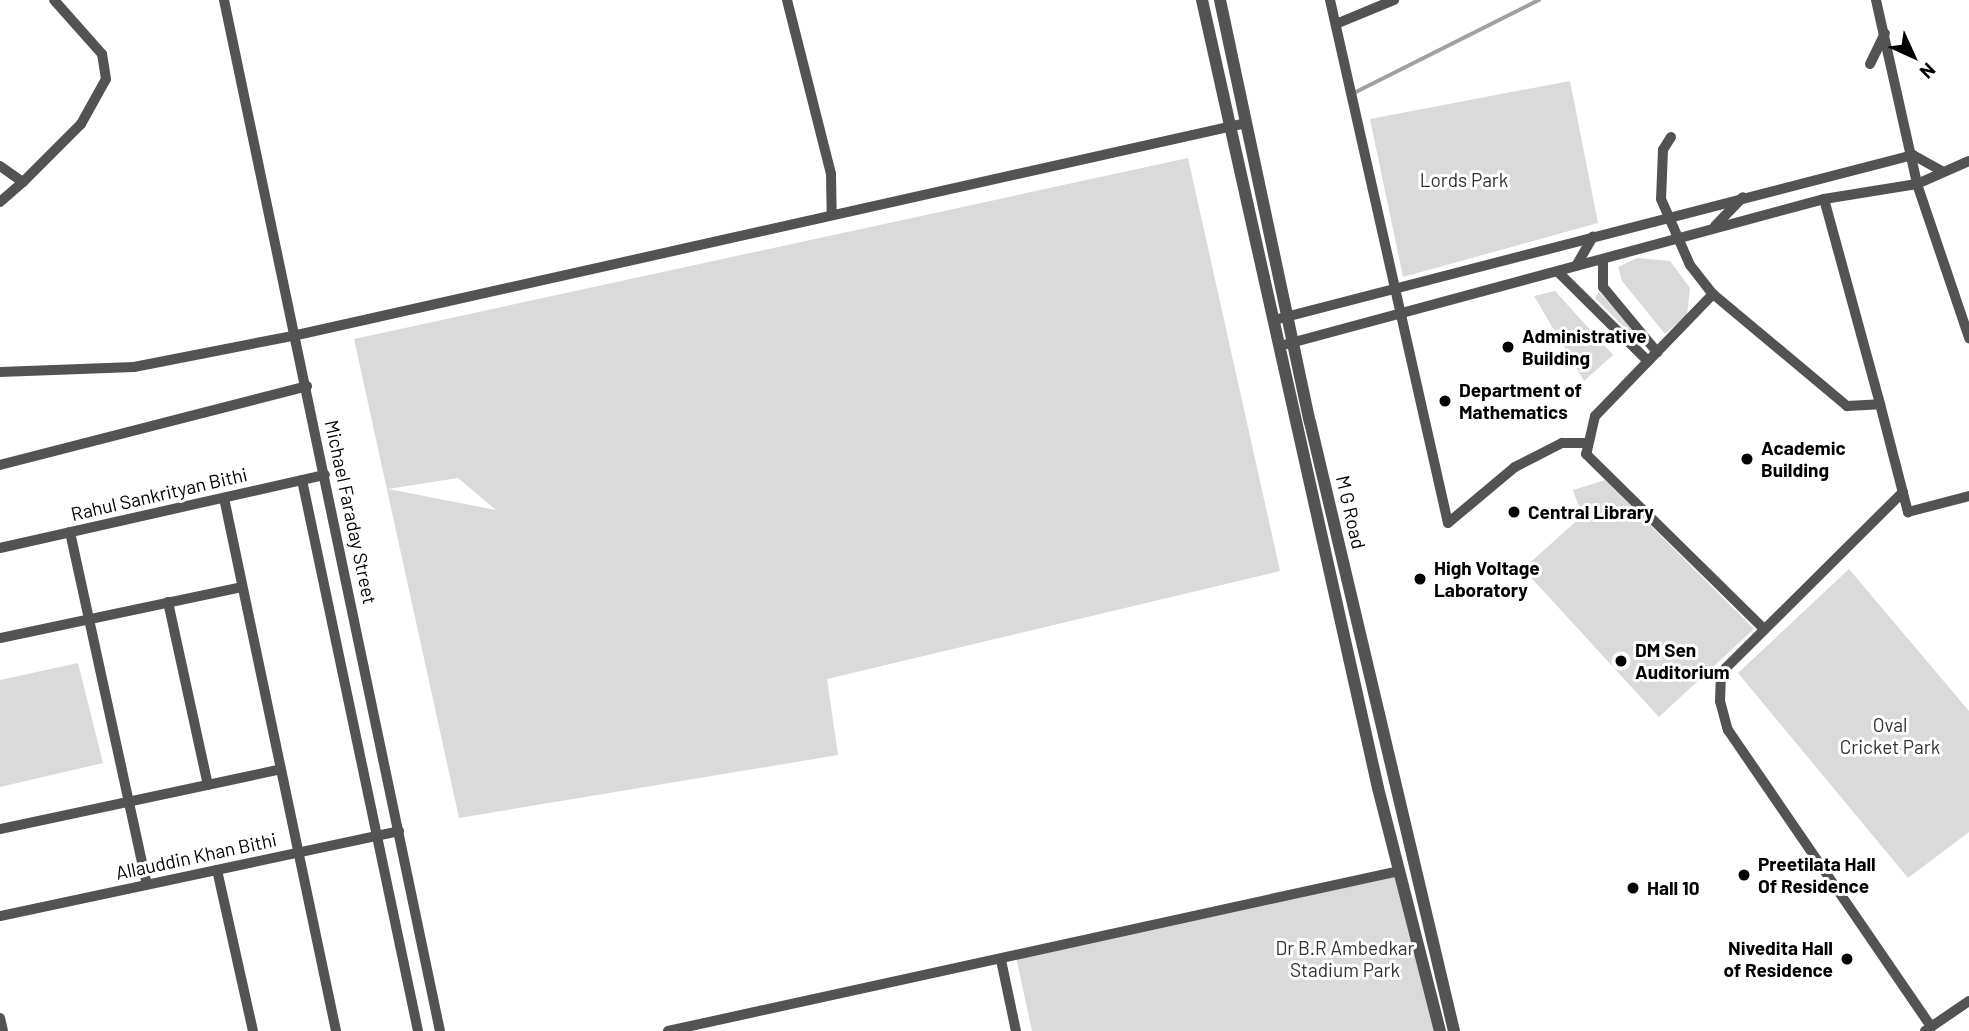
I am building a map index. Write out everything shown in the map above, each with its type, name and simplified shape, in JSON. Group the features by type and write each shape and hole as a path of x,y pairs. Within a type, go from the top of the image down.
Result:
{"street":[{"path":"0,202 81,124 106,79 102,54 54,0"},
{"name":"Michael Faraday Street","path":"224,0 297,335 440,1031"},
{"path":"787,0 831,174 832,213"},
{"path":"1202,0 1280,319 1279,345 1399,871 1440,1031"},
{"name":"M G Road","path":"1220,0 1246,123 1280,319 1293,343 1454,1031"},
{"path":"1330,0 1448,523 1515,467 1562,443 1585,443"},
{"path":"1336,24 1394,0"},
{"path":"1875,0 1913,155 1916,184 1969,338"},
{"path":"1870,64 1885,33"},
{"path":"0,372 134,367 297,335 832,213 1246,123"},
{"path":"1671,137 1658,184 1665,215 1713,294 1847,405 1880,404"},
{"path":"1280,319 1396,290 1665,215 1913,155 1942,171"},
{"path":"1279,345 1403,317 1713,227 1824,199 1916,184 1969,161"},
{"path":"0,166 23,182"},
{"path":"1713,227 1745,195"},
{"path":"1824,199 1908,512 1969,496"},
{"path":"1576,266 1593,236"},
{"path":"1570,242 1576,266"},
{"path":"1603,260 1604,287 1657,352"},
{"path":"1558,272 1586,295 1648,361"},
{"path":"1586,295 1595,285 1604,287"},
{"path":"1713,294 1595,416 1585,443 1586,454 1764,629"},
{"path":"0,465 307,386"},
{"name":"Rahul Sankrityan Bithi","path":"0,548 326,475"},
{"path":"302,480 418,1031"},
{"path":"1903,492 1721,673 1728,730 1928,1029 1969,1001"},
{"path":"224,498 295,853 336,1031"},
{"path":"70,532 148,884"},
{"path":"0,638 242,587"},
{"path":"168,602 208,785"},
{"path":"0,830 278,770"},
{"name":"Allauddin Khan Bithi","path":"0,916 399,831"},
{"path":"217,870 253,1031"},
{"path":"668,1031 1399,871"},
{"path":"1001,960 1016,1031"},
{"path":"0,1018 3,1031"}],"green space":[{"name":"Lords Park","path":"1570,81 1598,223 1403,277 1370,119"},
{"path":"1188,158 1280,571 827,679 838,755 459,818 354,339","holes":["458,478 496,510 388,489"]},
{"path":"1637,258 1670,261 1690,288 1687,315 1665,334 1622,281 1618,267"},
{"path":"1555,291 1613,355 1584,381 1534,296"},
{"path":"1599,292 1636,332 1636,339 1595,298"},
{"path":"1605,480 1754,629 1659,717 1523,569 1582,516 1573,490"},
{"name":"Oval Cricket Park","path":"1849,569 1969,711 1969,832 1908,878 1738,673"},
{"path":"78,663 103,763 0,787 0,680"},
{"name":"Dr B.R Ambedkar Stadium Park","path":"1399,876 1434,1031 1032,1031 1016,957"}],"waterway":[{"path":"1354,93 1539,0"}],"place":[{"name":"Administrative Building","path":"1508,347"},
{"name":"Department of Mathematics","path":"1445,401"},
{"name":"Academic Building","path":"1747,459"},
{"name":"Central Library","path":"1514,512"},
{"name":"High Voltage Laboratory","path":"1420,579"},
{"name":"DM Sen Auditorium","path":"1621,661"},
{"name":"Preetilata Hall Of Residence","path":"1744,875"},
{"name":"Hall 10","path":"1633,888"},
{"name":"Nivedita Hall of Residence","path":"1847,959"}]}
